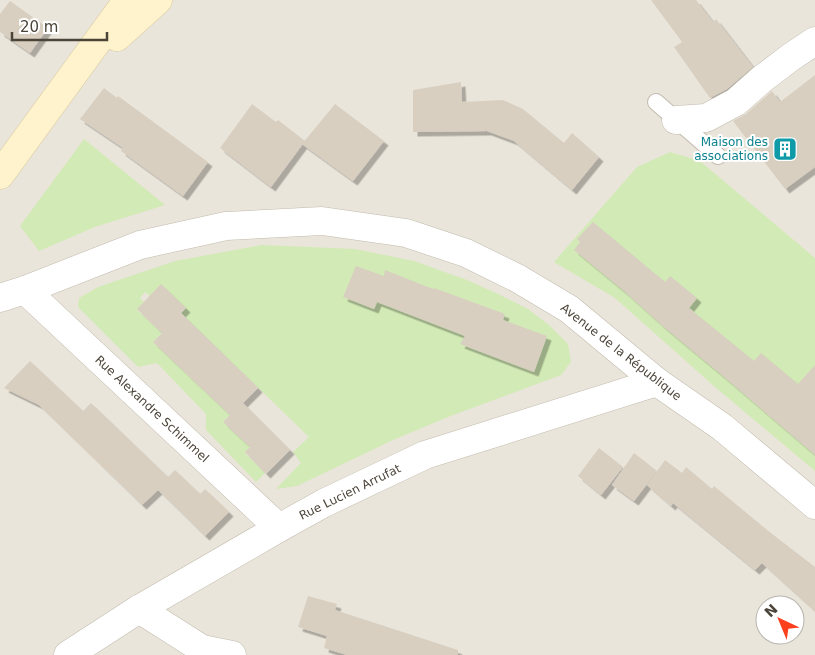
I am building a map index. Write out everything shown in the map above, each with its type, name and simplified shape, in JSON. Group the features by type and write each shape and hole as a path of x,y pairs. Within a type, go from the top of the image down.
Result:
{"main road":[{"path":"0,175 121,9 130,0"},
{"path":"69,79 158,0"}],"street":[{"path":"676,120 706,118 736,102 776,68 815,41"},
{"name":"Avenue de la République","path":"12,294 140,245 226,226 322,221 406,233 466,253 517,278 569,309 657,382 722,427 815,505"},
{"name":"Rue Alexandre Schimmel","path":"12,294 279,528"},
{"name":"Rue Lucien Arrufat","path":"68,655 139,610 279,528 324,503 425,455 657,382"},
{"path":"139,610 202,649 232,655"}],"lane":[{"path":"656,102 718,156"}],"shaded area":[{"path":"0,0 815,0 815,655 0,655"}],"green space":[{"path":"84,139 165,205 95,227 39,251 20,226"},
{"path":"670,152 700,161 815,258 815,471 715,387 615,298 554,262 637,167"},
{"path":"262,245 355,249 414,261 467,280 528,309 549,325 568,344 571,362 561,375 448,417 393,440 297,486 276,489 301,463 293,452 309,437 181,313 186,308 150,296 145,292 140,298 144,302 137,310 162,333 153,342 230,415 223,422 250,447 245,453 265,473 256,482 206,430 206,414 157,363 138,367 78,307 79,298 98,287 175,261"}],"building":[{"path":"651,0 696,0 713,22 716,19 753,67 727,89 710,98 674,47 682,42"},
{"path":"10,1 48,28 30,53 0,32 0,14"},
{"name":"Maison des associations","path":"815,75 815,167 785,189 733,121 746,114 772,91 780,102"},
{"path":"461,82 462,102 503,100 523,109 564,143 572,133 599,157 572,190 514,141 487,131 413,132 413,90"},
{"path":"104,88 117,98 118,96 208,162 183,196 121,151 123,148 80,119"},
{"path":"252,104 276,122 278,120 305,141 271,187 220,148"},
{"path":"335,104 384,141 353,181 302,144"},
{"path":"593,222 665,282 670,276 697,298 689,308 754,361 761,353 798,384 815,365 815,455 574,250 580,242 577,239"},
{"path":"356,266 384,276 385,270 505,314 503,320 547,336 534,372 460,344 465,336 377,302 374,309 343,297"},
{"path":"161,284 186,308 181,313 258,388 243,403 290,450 266,474 245,452 250,447 223,422 230,415 153,342 162,333 137,309"},
{"path":"30,361 83,411 91,403 168,477 175,470 200,494 205,489 229,512 205,536 158,490 142,505 39,405 4,388"},
{"path":"599,448 623,467 601,495 578,476"},
{"path":"634,453 657,471 634,501 612,485"},
{"path":"665,460 682,473 686,467 712,489 714,486 815,567 815,611 805,602 805,595 797,595 762,563 755,570 673,503 671,506 647,485"},
{"path":"308,596 337,604 335,610 458,650 458,655 347,655 324,648 327,636 298,627"}],"place":[{"name":"Maison des associations","path":"785,149"}]}
